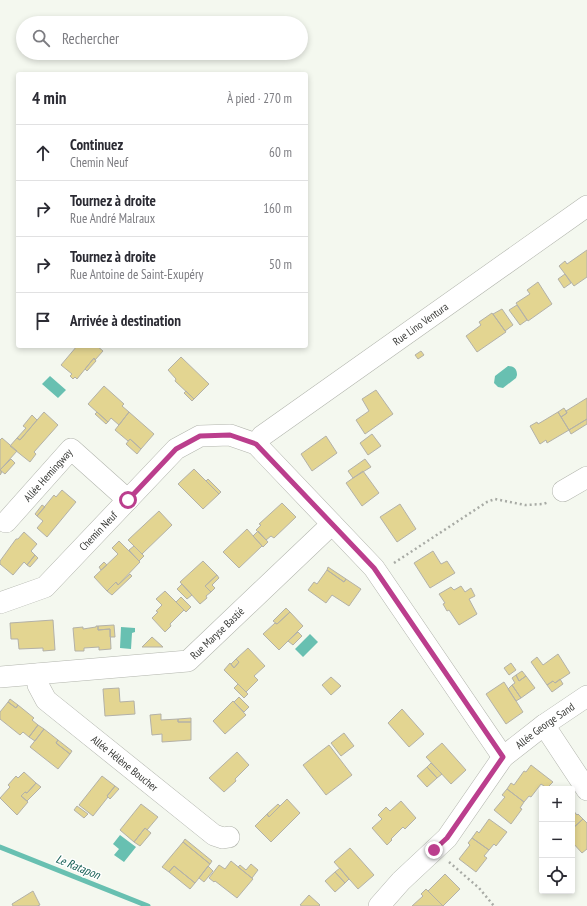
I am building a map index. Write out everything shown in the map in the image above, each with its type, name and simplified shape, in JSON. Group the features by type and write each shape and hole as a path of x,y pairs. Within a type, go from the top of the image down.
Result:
{"street":[{"name":"Rue Lino Ventura","path":"256,444 262,436 587,206"},
{"name":"Chemin Neuf","path":"0,603 45,587 176,449 200,436 230,435 256,444"},
{"path":"256,444 374,568 503,757"},
{"name":"Allée Hemingway","path":"6,522 71,449 128,500"},
{"path":"564,491 587,477"},
{"name":"Rue Maryse Bastié","path":"0,677 188,662 332,524"},
{"name":"Allée Hélène Boucher","path":"38,674 38,685 46,700 214,835 223,838 228,837"},
{"name":"Allée George Sand","path":"378,906 401,881 447,838 503,757 587,696"},
{"path":"544,726 587,790"}],"path":[{"path":"378,574 487,502 495,499 525,505 543,504 551,502 564,491"},
{"path":"434,850 479,888 494,906"}],"water":[{"path":"508,366 513,367 516,370 516,378 503,388 498,387 494,383 495,376"},
{"path":"50,376 66,390 58,398 42,384"},
{"path":"121,627 135,628 135,632 132,633 131,649 120,648"},
{"path":"310,634 318,642 303,657 295,649"},
{"path":"120,835 136,847 124,862 114,855 119,849 113,844"}],"building":[{"path":"587,250 587,277 574,286 559,266 565,261 567,264"},
{"path":"565,274 571,283 564,288 558,279"},
{"path":"538,282 552,304 528,321 516,303 530,294 527,290"},
{"path":"517,305 527,320 520,325 509,310"},
{"path":"502,309 513,325 505,331 493,314"},
{"path":"492,313 506,332 477,352 466,336 481,325 479,322"},
{"path":"75,348 99,348 103,351 95,360 94,358 77,379 75,377 73,379 70,376 72,374 61,365"},
{"path":"421,351 424,355 418,359 415,355"},
{"path":"181,357 209,384 194,399 175,381 176,379 168,370"},
{"path":"94,358 96,361 87,371 85,369"},
{"path":"104,386 124,404 122,406 129,412 119,425 111,418 108,422 88,404"},
{"path":"376,390 393,414 365,434 356,420 369,411 362,399"},
{"path":"186,391 194,399 192,401 184,393"},
{"path":"587,398 587,419 569,430 561,417 567,413 566,411"},
{"path":"564,408 567,413 561,417 558,412"},
{"path":"44,412 58,425 34,452 36,454 30,462 10,446 17,438 20,440"},
{"path":"97,412 108,422 106,424 95,414"},
{"path":"129,412 154,434 141,449 130,439 128,441 115,430"},
{"path":"558,412 569,430 547,443 546,440 540,444 530,426 537,422 538,424"},
{"path":"32,415 37,420 20,440 17,438 26,428 23,426"},
{"path":"587,419 587,424 571,434 569,430"},
{"path":"372,434 381,446 368,455 360,443"},
{"path":"326,436 337,453 312,471 301,454"},
{"path":"2,438 17,451 0,470 0,440"},
{"path":"130,439 141,449 137,454 126,444"},
{"path":"11,459 15,463 5,474 0,470"},
{"path":"365,459 371,467 353,478 348,471"},
{"path":"194,469 219,494 203,509 178,484"},
{"path":"363,471 379,493 362,506 346,483"},
{"path":"208,479 221,492 219,494 206,481"},
{"path":"62,490 76,502 47,537 37,528 43,521 37,516 54,495 56,497"},
{"path":"282,503 296,517 274,538 271,536 266,540 256,530 261,525 259,524"},
{"path":"400,504 416,529 397,542 380,517"},
{"path":"42,505 45,507 37,516 35,514"},
{"path":"159,511 172,525 142,554 128,540"},
{"path":"247,529 262,546 239,568 223,552"},
{"path":"258,531 268,542 263,547 253,536"},
{"path":"24,532 37,544 31,551 35,555 27,565 24,562 13,575 0,564 0,561 16,539 18,539"},
{"path":"119,541 140,562 118,585 116,582 107,591 94,577 118,554 112,548"},
{"path":"134,546 144,556 139,561 129,550"},
{"path":"433,551 441,564 447,561 455,573 430,588 414,563"},
{"path":"35,555 38,558 30,567 27,565"},
{"path":"203,561 217,575 205,586 211,592 200,604 180,582"},
{"path":"104,562 107,565 101,570 99,567"},
{"path":"328,567 346,579 344,582 327,570"},
{"path":"327,570 344,582 346,579 361,589 349,606 332,595 326,603 308,590 314,582 317,584"},
{"path":"130,574 132,576 112,595 107,591 116,582 118,585"},
{"path":"217,575 219,578 212,585 215,588 211,592 205,586"},
{"path":"182,584 192,595 187,599 177,589"},
{"path":"461,586 465,592 471,588 475,596 469,599 477,614 459,625 449,610 447,611 443,604 445,603 439,594 451,587 454,590"},
{"path":"165,591 184,610 170,624 171,626 165,632 152,618 162,605 156,599"},
{"path":"181,597 191,607 186,612 176,602"},
{"path":"286,608 290,612 277,624 273,621"},
{"path":"290,612 303,626 279,650 263,634"},
{"path":"53,620 55,650 43,651 43,648 19,649 18,639 11,639 10,623"},
{"path":"114,625 115,637 110,637 110,629 98,630 98,626"},
{"path":"98,626 98,630 110,629 111,649 99,650 99,647 84,648 84,651 75,651 73,628 83,627 83,629"},
{"path":"298,632 302,636 293,645 288,641"},
{"path":"152,637 163,647 142,647"},
{"path":"248,648 265,666 254,676 258,680 246,692 224,670 230,663 234,668 239,662 236,659"},
{"path":"558,654 570,673 555,683 553,681 547,685 531,662 537,657 543,665"},
{"path":"236,659 239,662 234,668 231,664"},
{"path":"511,663 516,670 509,675 504,668"},
{"path":"522,671 526,676 519,681 516,675"},
{"path":"516,675 519,681 526,676 535,688 521,698 512,685 515,683 512,678"},
{"path":"331,677 341,686 331,695 322,685"},
{"path":"560,679 563,684 552,692 547,685 553,681 555,683"},
{"path":"504,682 523,712 506,724 486,694"},
{"path":"238,684 248,694 244,698 234,688"},
{"path":"512,685 521,698 516,701 508,689"},
{"path":"119,688 120,702 134,701 135,714 105,716 103,689"},
{"path":"239,697 249,707 244,712 234,702"},
{"path":"10,699 18,705 16,708 8,702"},
{"path":"233,701 246,715 225,734 213,721"},
{"path":"8,702 16,708 18,705 34,718 32,720 38,725 29,737 23,732 20,735 0,719 0,712"},
{"path":"402,709 424,734 409,747 388,723"},
{"path":"161,714 161,720 178,719 178,722 191,722 191,740 162,742 162,734 152,735 150,715"},
{"path":"191,718 191,722 178,722 178,719"},
{"path":"38,725 44,729 35,741 29,737"},
{"path":"44,729 58,740 56,743 70,754 58,769 30,747"},
{"path":"344,733 354,746 341,756 331,743"},
{"path":"58,740 72,751 70,754 56,743"},
{"path":"442,743 466,770 451,784 426,757"},
{"path":"329,745 352,775 326,795 303,765"},
{"path":"237,752 249,765 235,779 236,781 224,792 209,778"},
{"path":"431,763 442,774 437,778 427,767"},
{"path":"531,765 553,782 549,786 544,786 541,784 531,797 529,796 524,802 507,789 511,783 514,785 524,771 526,772"},
{"path":"427,767 437,778 427,787 417,776"},
{"path":"24,772 36,783 27,793 25,792 21,796 28,802 17,815 0,798 10,787 8,785 16,776 18,778"},
{"path":"102,776 115,786 93,816 79,805"},
{"path":"36,783 41,787 27,801 21,796 25,792 27,793"},
{"path":"115,786 119,789 110,799 107,796"},
{"path":"507,789 524,802 520,808 522,809 511,824 494,810 505,797 502,795"},
{"path":"287,799 300,813 271,842 255,826 267,814 269,817"},
{"path":"401,801 416,818 405,829 403,827 387,845 372,828 382,819 378,815 386,807 390,811"},
{"path":"141,804 158,817 147,830 145,828 134,842 120,830"},
{"path":"278,804 280,806 269,817 267,814"},
{"path":"77,806 88,814 84,818 74,810"},
{"path":"575,813 583,819 575,826"},
{"path":"489,819 507,832 496,846 494,844 489,850 472,838 477,831 479,833"},
{"path":"583,819 587,823 587,849 582,853 575,845 575,826"},
{"path":"145,828 151,833 140,846 134,842"},
{"path":"472,838 489,850 484,856 487,858 476,872 459,859 470,845 468,843"},
{"path":"185,839 212,861 210,864 183,842"},
{"path":"183,842 210,864 195,883 174,866 169,872 162,867"},
{"path":"350,848 374,875 358,889 334,862"},
{"path":"231,861 253,879 237,898 209,878 219,865 225,869"},
{"path":"251,864 258,870 252,878 238,867 240,865 246,870"},
{"path":"174,866 195,883 190,889 169,872"},
{"path":"208,866 213,871 204,882 199,878"},
{"path":"340,868 349,879 345,883 335,872"},
{"path":"335,872 345,883 335,892 325,881"},
{"path":"445,874 460,889 443,906 428,891"},
{"path":"426,889 443,906 412,906 423,896 421,894"},
{"path":"33,891 40,905 13,906 12,904"},
{"path":"309,895 320,905 319,906 300,905"}],"waterway":[{"name":"Le Ratapon","path":"0,847 148,906"}],"route":[{"path":"128,500 176,449 200,436 230,435 256,444 374,568 503,757 447,838 434,850"}]}
